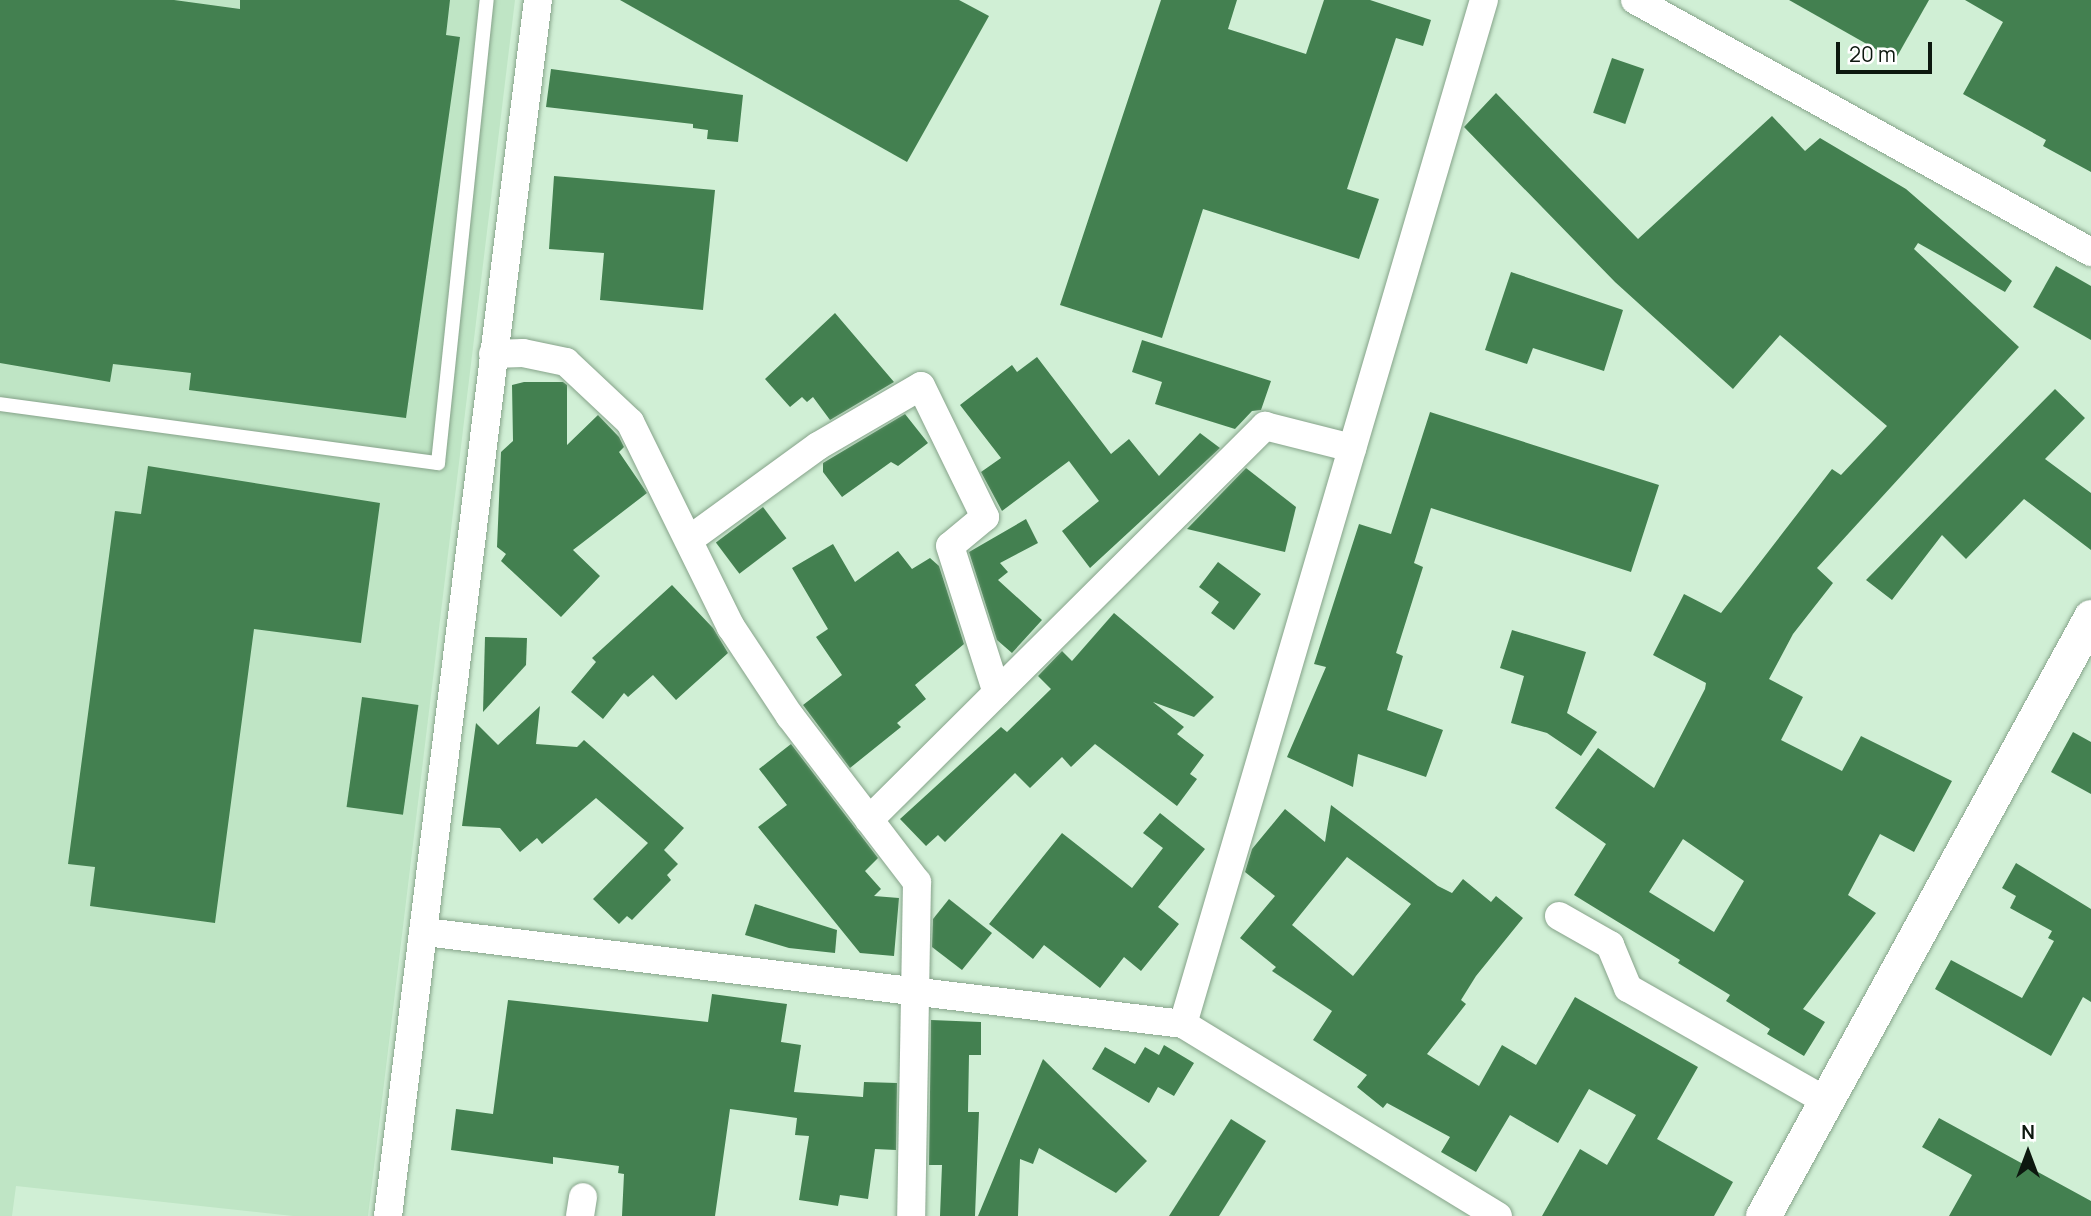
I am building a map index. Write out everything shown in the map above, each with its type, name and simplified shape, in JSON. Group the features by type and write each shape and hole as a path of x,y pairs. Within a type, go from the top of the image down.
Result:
{"street":[{"path":"388,1216 538,0"},
{"path":"1183,1024 1484,0"},
{"path":"1635,0 2091,252"},
{"path":"493,354 523,353 566,362 629,422 690,539 731,627 790,716 917,882 911,1216"},
{"path":"690,539 818,446 921,386 985,517 950,546 996,693"},
{"path":"869,820 1265,426 1353,447"},
{"path":"1763,1216 2091,617"},
{"path":"1559,916 1610,945 1628,988 1826,1101"},
{"path":"425,932 1183,1024 1498,1216"}],"lane":[{"path":"0,404 438,463 487,0"}],"shaded area":[{"path":"0,0 515,0 368,1216 293,1216 16,1186 12,1216 0,1216"}],"building":[{"path":"0,0 174,0 240,9 240,0 450,0 446,35 460,37 406,418 189,390 191,373 113,364 110,382 0,363"},
{"path":"620,0 959,0 989,16 907,162"},
{"path":"1161,0 1237,0 1228,29 1306,54 1324,0 1370,0 1431,20 1423,46 1396,38 1347,189 1379,199 1359,259 1203,209 1162,338 1060,305"},
{"path":"1789,0 1929,0 1895,60"},
{"path":"1965,0 2091,0 2091,172 2043,146 2046,140 1963,94 2003,22"},
{"path":"1612,58 1644,69 1625,124 1593,113"},
{"path":"551,69 743,95 738,142 707,139 708,130 693,128 693,124 546,107"},
{"path":"1496,93 1638,239 1772,116 1805,151 1820,138 1906,189 2012,281 2005,292 1918,243 1914,249 2019,347 1817,568 1833,583 1793,634 1769,679 1803,697 1781,740 1842,771 1861,736 1952,781 1914,852 1880,834 1848,895 1876,913 1803,1009 1825,1022 1804,1056 1767,1034 1770,1029 1726,1001 1730,995 1678,963 1680,960 1574,895 1606,844 1555,808 1598,748 1654,788 1706,683 1653,655 1684,594 1721,613 1832,469 1841,475 1887,426 1780,335 1733,389 1615,282 1464,127","holes":["1683,839 1744,881 1714,932 1649,892"]},
{"path":"554,176 715,190 703,310 600,300 604,253 549,249"},
{"path":"2056,266 2091,286 2091,340 2033,307"},
{"path":"1511,272 1623,310 1604,371 1533,348 1527,364 1485,350"},
{"path":"835,313 894,382 830,420 813,397 807,402 802,397 790,407 765,379"},
{"path":"1142,340 1271,381 1261,410 1252,411 1235,429 1155,404 1162,382 1132,372"},
{"path":"1037,357 1111,454 1129,439 1159,476 1200,433 1220,448 1090,568 1062,531 1099,501 1069,461 1002,511 981,472 1001,458 960,405 1012,365 1017,372"},
{"path":"524,382 563,382 567,385 567,445 598,415 619,437 624,447 619,452 647,493 573,550 600,576 561,617 501,561 506,554 497,547 501,452 513,441 512,385"},
{"path":"2055,389 2085,418 2045,459 2091,493 2091,550 2024,499 1966,559 1942,535 1892,600 1866,580"},
{"path":"1430,412 1659,485 1631,572 1431,508 1414,563 1423,567 1396,653 1403,656 1387,710 1443,730 1426,777 1358,754 1353,787 1287,757 1326,667 1314,664 1359,524 1391,534"},
{"path":"905,414 928,443 898,466 891,462 842,497 823,472 823,463"},
{"path":"148,466 380,503 361,643 254,629 215,923 90,906 95,867 68,864 115,511 141,514"},
{"path":"1246,468 1296,507 1285,552 1187,529"},
{"path":"763,507 786,538 739,574 716,543"},
{"path":"1026,519 1038,543 1000,563 1008,572 998,580 1042,620 1012,653 997,640 969,552"},
{"path":"833,544 855,582 898,551 912,569 930,558 939,566 964,644 915,685 926,699 897,723 901,727 850,768 803,705 842,675 816,637 828,629 792,568"},
{"path":"1218,562 1261,594 1234,630 1211,613 1219,602 1199,587"},
{"path":"672,585 713,628 728,653 676,700 653,675 628,697 624,693 603,719 571,692 596,662 592,658"},
{"path":"1114,613 1214,697 1194,717 1153,702 1184,727 1177,734 1204,755 1190,774 1197,779 1177,806 1095,744 1071,767 1062,757 1030,788 1015,773 945,842 938,835 926,846 900,819 1001,727 1007,732 1051,689 1038,676 1062,651 1072,661"},
{"path":"1512,630 1586,652 1567,713 1597,732 1581,756 1547,733 1511,723 1524,676 1500,668"},
{"path":"485,637 527,638 526,665 483,712"},
{"path":"362,697 418,705 403,815 347,807"},
{"path":"540,706 536,744 577,747 584,740 684,828 664,850 678,864 667,875 671,880 632,920 627,916 619,924 593,899 648,843 596,798 542,844 537,838 520,852 500,828 462,826 476,723 498,745"},
{"path":"2073,732 2091,742 2091,794 2051,772"},
{"path":"791,744 878,858 865,871 881,889 874,896 899,898 894,956 860,953 758,827 787,805 759,769"},
{"path":"1331,805 1438,886 1452,893 1463,879 1491,902 1496,896 1523,918 1476,976 1461,1000 1466,1004 1427,1054 1479,1086 1502,1045 1536,1065 1575,997 1698,1067 1657,1139 1733,1182 1714,1216 1542,1216 1580,1149 1607,1165 1636,1115 1589,1089 1558,1143 1510,1115 1476,1172 1441,1152 1450,1137 1387,1103 1383,1108 1357,1087 1367,1075 1313,1040 1332,1011 1272,971 1276,967 1240,938 1275,896 1245,872 1252,849 1285,809 1325,842","holes":["1347,857 1411,904 1353,976 1292,925"]},
{"path":"1160,813 1205,849 1158,907 1179,924 1141,971 1124,957 1100,988 1044,945 1033,959 989,924 1062,833 1132,888 1163,848 1143,833"},
{"path":"2016,863 2091,909 2091,1002 2083,997 2051,1056 1935,989 1951,960 2022,998 2054,941 2048,938 2052,931 2010,908 2016,896 2002,888"},
{"path":"949,899 992,933 962,970 932,947 933,919"},
{"path":"755,904 837,930 835,953 789,948 745,935"},
{"path":"712,994 787,1004 781,1042 801,1045 794,1092 863,1097 864,1082 897,1083 896,1150 875,1149 868,1199 840,1195 838,1206 799,1200 809,1136 795,1135 797,1118 730,1109 715,1216 622,1216 624,1174 618,1173 619,1166 553,1157 553,1164 451,1150 456,1109 493,1114 508,1000 708,1022"},
{"path":"931,1020 981,1022 981,1055 969,1055 968,1112 979,1112 975,1216 940,1216 942,1165 929,1165"},
{"path":"1164,1045 1194,1063 1174,1096 1158,1087 1149,1103 1092,1069 1105,1047 1135,1064 1145,1047 1159,1055"},
{"path":"1043,1059 1147,1161 1116,1193 1039,1148 1033,1164 1020,1159 1018,1216 978,1216"},
{"path":"1939,1118 2091,1201 2091,1216 1949,1216 1972,1175 1922,1147"},
{"path":"1231,1119 1266,1141 1219,1216 1169,1216"}]}
